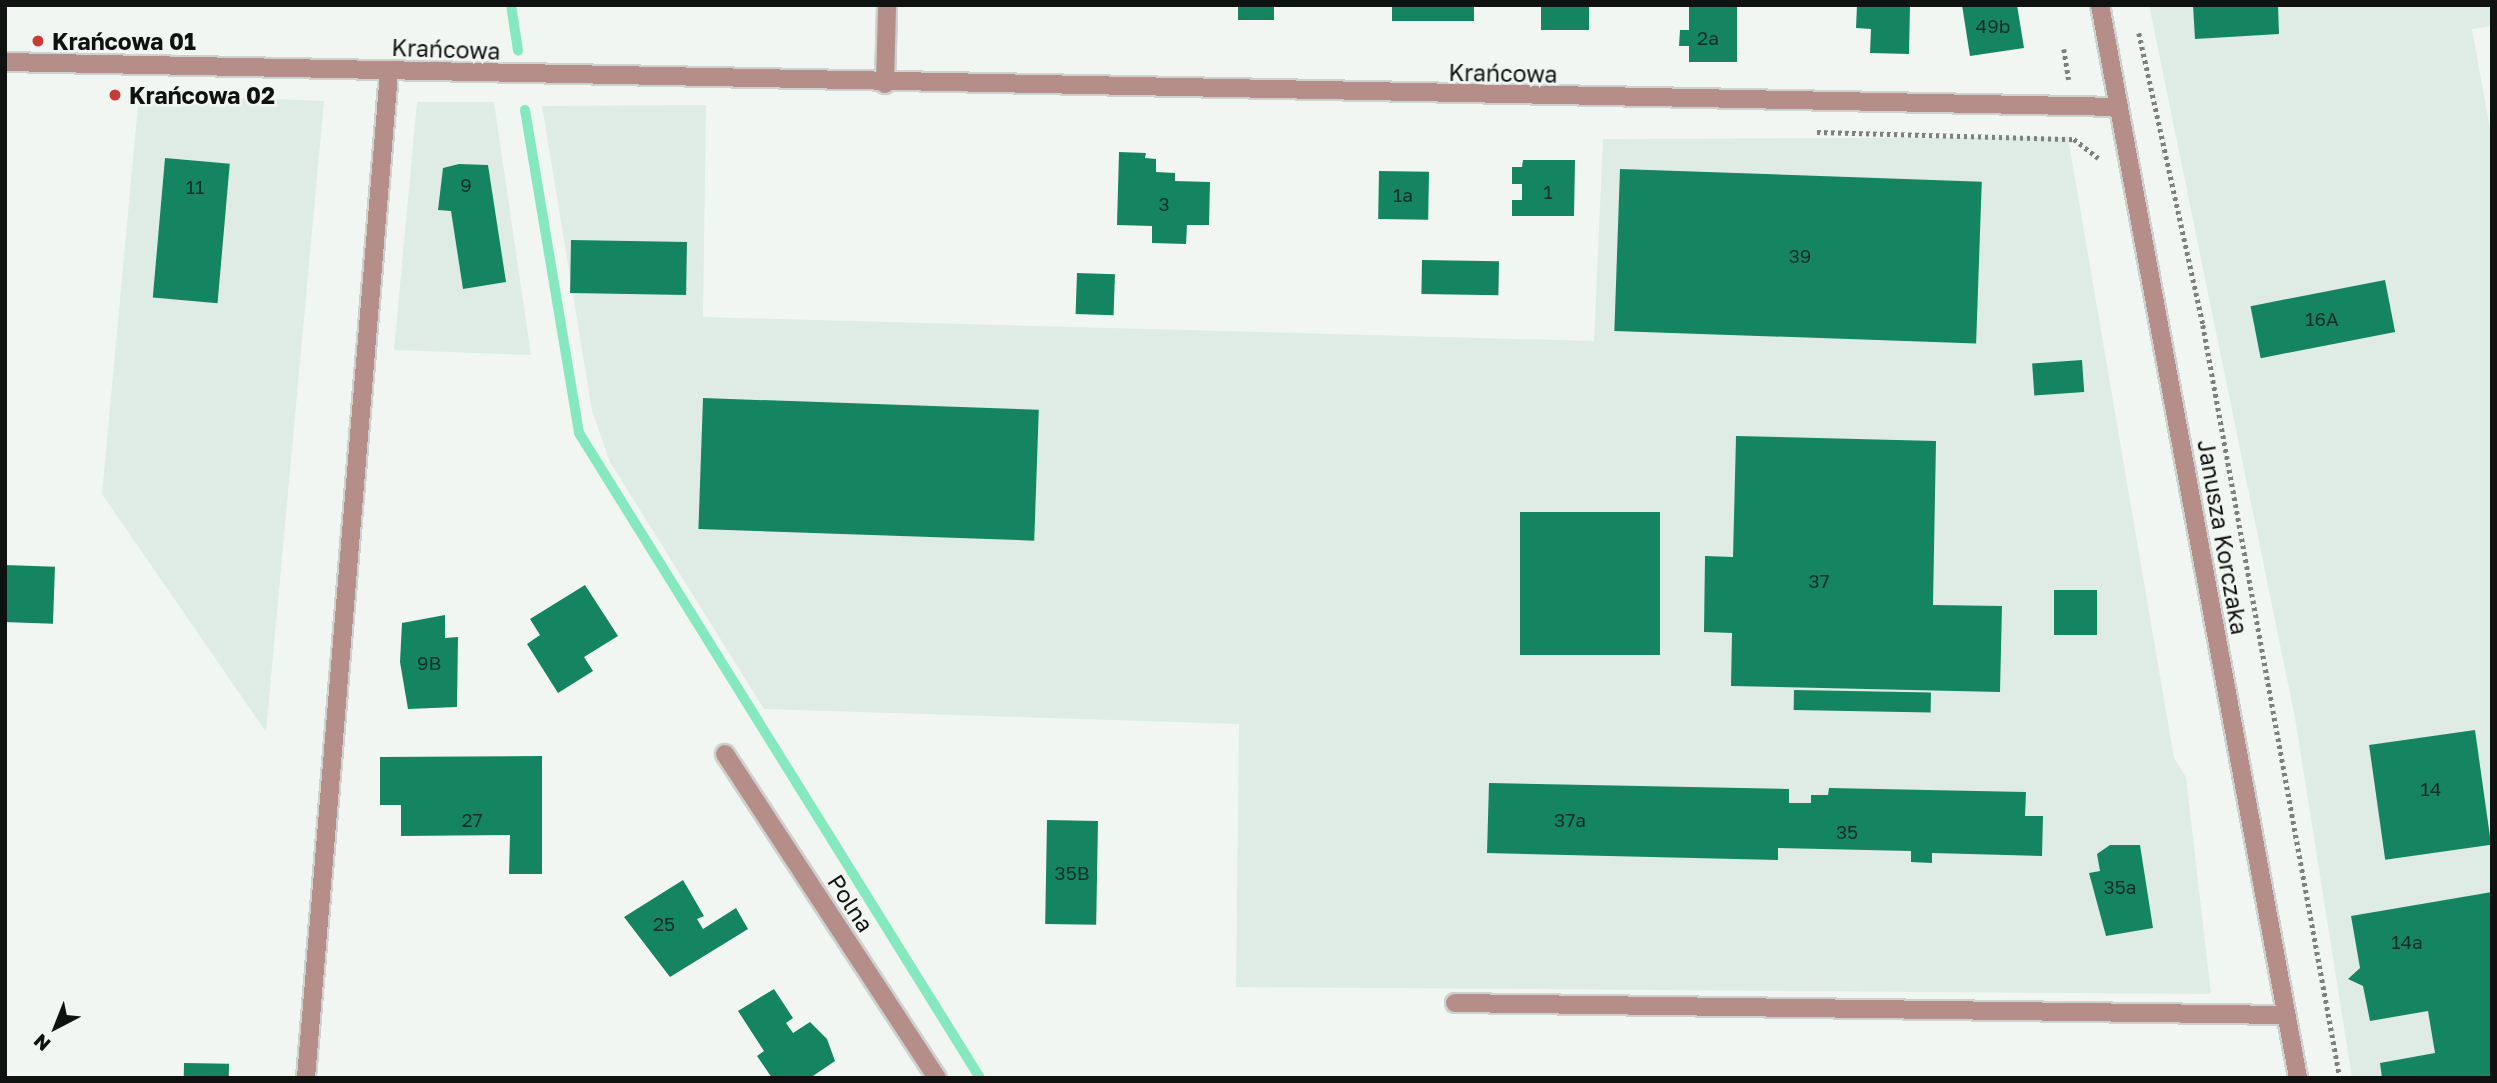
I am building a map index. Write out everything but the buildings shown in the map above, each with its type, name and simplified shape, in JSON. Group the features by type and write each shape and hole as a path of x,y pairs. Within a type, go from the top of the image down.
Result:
{"street":[{"path":"885,85 887,5"},
{"name":"Janusza Korczaka","path":"2100,5 2298,1078"},
{"name":"Krańcowa","path":"5,62 885,85 2119,107"},
{"path":"306,1078 389,72"},
{"name":"Polna","path":"725,754 937,1078"},
{"path":"1455,1003 2286,1015"}],"path":[{"path":"2139,33 2203,325 2340,1078"},
{"path":"2064,50 2072,93"}],"shaded area":[{"path":"2149,5 2492,5 2492,26 2472,29 2492,139 2492,1078 2352,1078 2295,718"},
{"path":"139,94 324,101 266,732 102,494"},
{"path":"417,102 494,102 531,355 394,350"},
{"path":"706,105 703,317 1594,341 1603,139 2068,137 2174,758 2186,777 2211,994 1236,987 1239,724 764,709 610,462 592,411 542,106"}],"waterway":[{"path":"511,5 518,50"},
{"path":"525,110 579,433 980,1078"}],"place":[{"name":"Krańcowa 01","path":"38,41"},
{"name":"Krańcowa 02","path":"115,95"}]}
